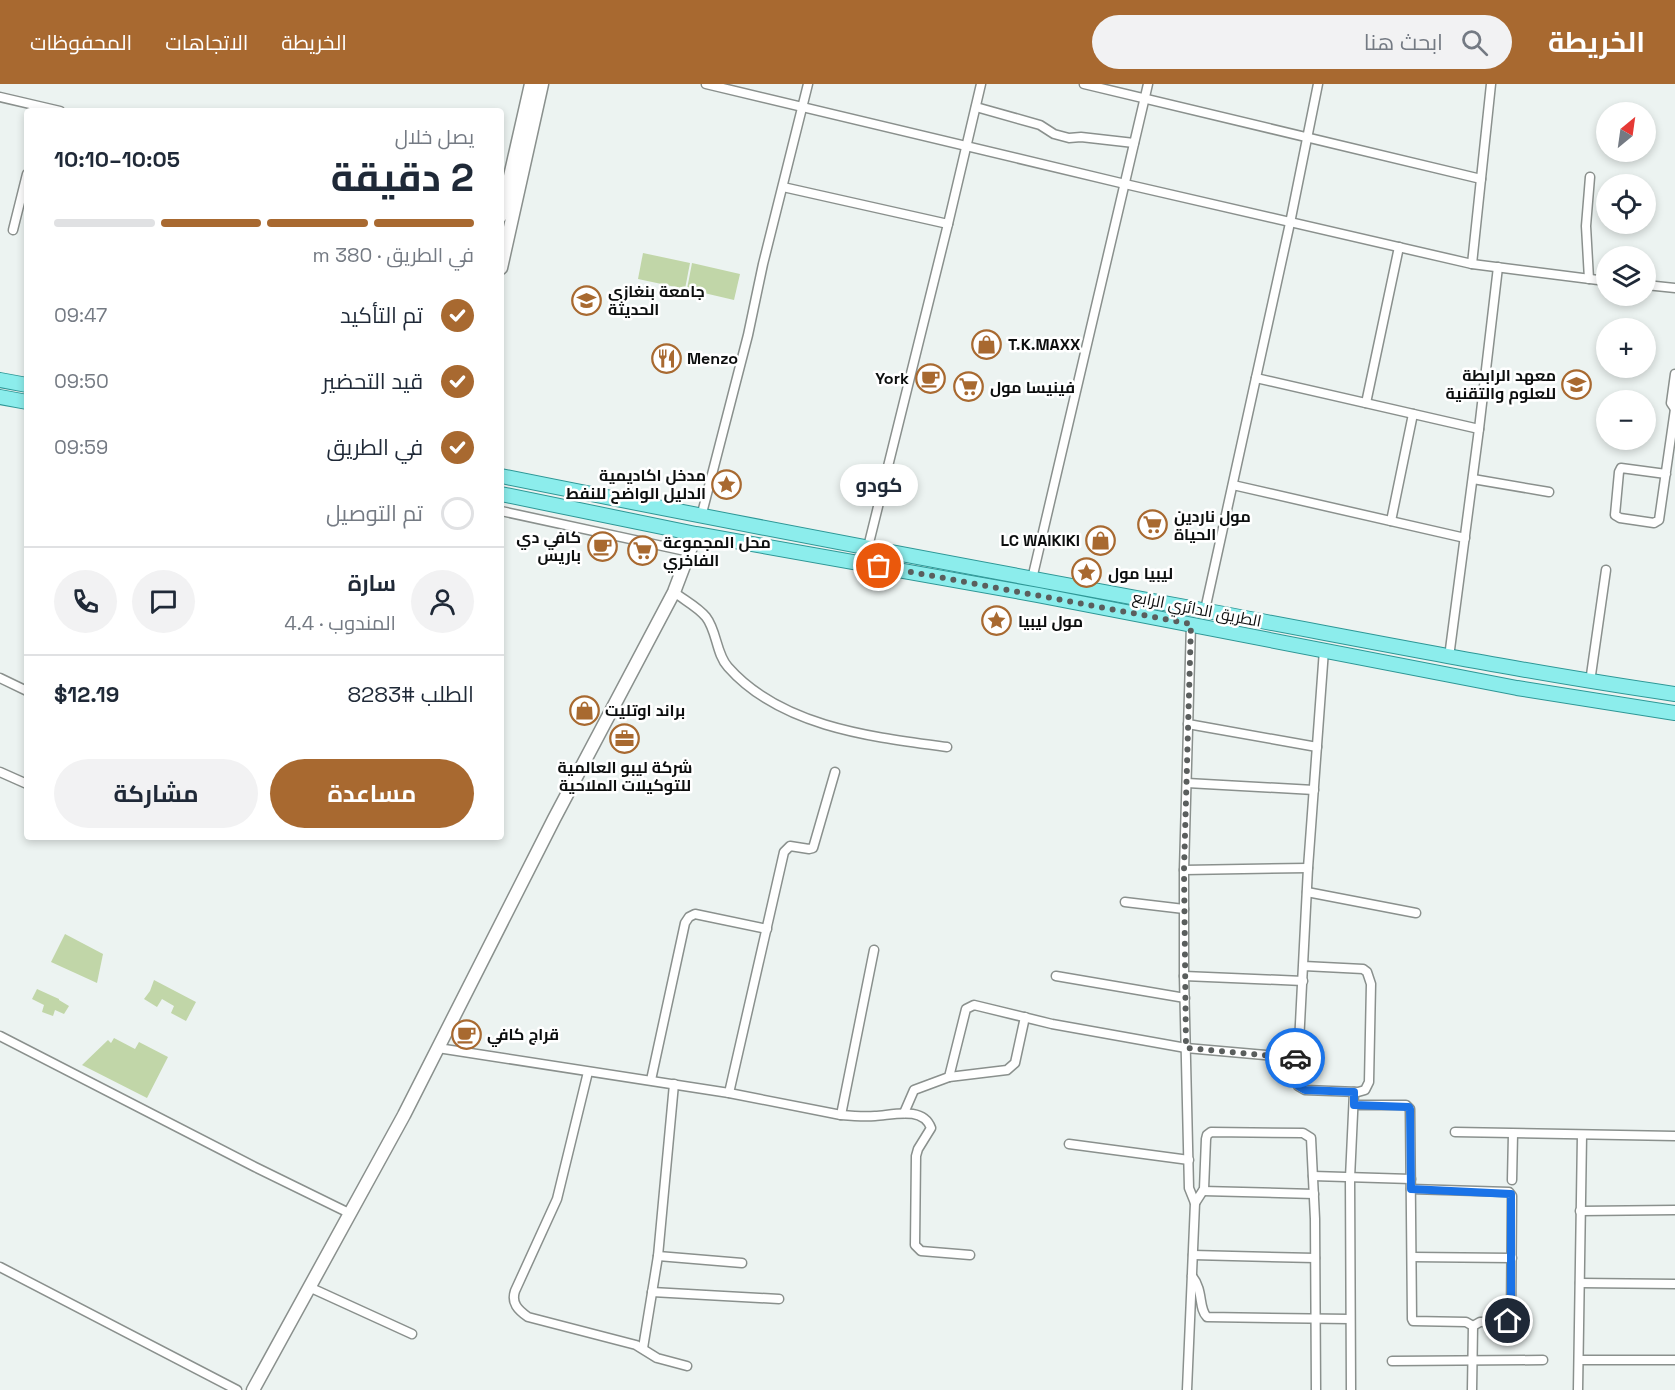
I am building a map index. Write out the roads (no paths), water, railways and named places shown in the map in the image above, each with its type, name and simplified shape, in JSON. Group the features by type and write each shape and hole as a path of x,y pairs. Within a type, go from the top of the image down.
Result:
{"main road":[{"path":"0,380 24,384"},
{"path":"0,397 24,401"},
{"name":"الطريق الدائري الرابع","path":"504,477 701,517 1449,657 1590,682 1675,694"},
{"name":"الطريق الدائري الرابع","path":"504,495 696,534 1191,624 1517,688 1675,713"},
{"path":"1257,637 1260,621"}],"street":[{"path":"505,209 531,84"},
{"path":"505,209 542,84"},
{"path":"706,84 1472,264 1596,280"},
{"path":"701,517 748,335 808,84"},
{"path":"868,547 981,84"},
{"path":"1084,84 1481,178"},
{"path":"1032,579 1148,84"},
{"path":"1205,610 1318,84"},
{"path":"1472,264 1491,84"},
{"path":"0,97 39,108"},
{"path":"976,107 1040,125 1054,134 1070,138 1081,137 1134,143"},
{"path":"1589,279 1586,233 1590,177"},
{"path":"13,230 24,186"},
{"path":"783,187 948,224"},
{"path":"1366,403 1399,247"},
{"path":"1449,657 1498,267"},
{"path":"1656,286 1675,288"},
{"path":"1666,474 1622,468 1619,472 1615,515 1631,520 1658,522 1666,474 1675,409 1671,403 1675,374"},
{"path":"1256,378 1479,429"},
{"path":"1391,521 1413,414"},
{"path":"1473,479 1549,492"},
{"path":"1233,485 1465,538"},
{"path":"504,512 690,552"},
{"path":"253,1390 351,1214 554,819 674,592 696,534"},
{"path":"1590,682 1606,570"},
{"path":"674,592 706,617 726,665 740,680 779,707 812,720 848,729 947,747"},
{"path":"1187,1390 1195,1203 1189,1188 1184,976 1184,870 1191,624"},
{"path":"1304,966 1363,969 1370,976 1369,1082 1365,1090 1354,1092 1305,1090 1300,1088 1297,1082 1308,868 1324,650"},
{"path":"0,678 24,690"},
{"path":"1188,723 1317,747"},
{"path":"0,772 24,783"},
{"path":"729,1093 784,852 790,846 813,848 835,772"},
{"path":"1186,783 1314,790"},
{"path":"1184,870 1308,868"},
{"path":"1307,892 1416,913"},
{"path":"1125,902 1184,909"},
{"path":"651,1080 685,923 689,917 695,914 767,929"},
{"path":"841,1115 874,950"},
{"path":"1056,976 1185,998"},
{"path":"1184,976 1303,981"},
{"path":"949,1077 968,1008 976,1005 1052,1024 1186,1048 1299,1058"},
{"path":"904,1113 914,1090 949,1077 1007,1070 1012,1067 1015,1063 1025,1017"},
{"path":"0,1036 351,1214"},
{"path":"438,1048 651,1080 841,1115 874,1116 904,1113 920,1116 931,1126 916,1156 915,1245 921,1251 970,1255"},
{"path":"588,1072 558,1199 513,1299 516,1307 528,1317 643,1348 657,1358 687,1366"},
{"path":"643,1348 658,1256 674,1084"},
{"path":"1351,1390 1350,1178 1354,1092"},
{"path":"1354,1105 1409,1107 1410,1109 1411,1317 1413,1321 1466,1322 1473,1326"},
{"path":"1195,1203 1203,1191 1206,1137 1211,1132 1303,1132 1308,1134 1312,1143 1314,1194 1316,1390"},
{"path":"1455,1132 1675,1136"},
{"path":"1512,1180 1513,1134"},
{"path":"1578,1390 1582,1135"},
{"path":"1069,1144 1189,1160"},
{"path":"1313,1176 1411,1179"},
{"path":"1411,1189 1511,1194 1511,1318 1508,1321 1480,1322 1473,1326"},
{"path":"1203,1191 1314,1194"},
{"path":"1580,1211 1675,1210"},
{"path":"1193,1255 1315,1258"},
{"path":"658,1256 742,1263"},
{"path":"1412,1257 1512,1258"},
{"path":"0,1267 237,1390"},
{"path":"1192,1276 1200,1289 1204,1314 1207,1317 1350,1319"},
{"path":"1580,1283 1675,1284"},
{"path":"309,1287 412,1334"},
{"path":"652,1292 780,1299"},
{"path":"1472,1390 1473,1326"},
{"path":"1392,1361 1543,1360"},
{"path":"1579,1360 1675,1360"}],"place":[{"name":"جامعة بنغازي الحديثة","path":"587,300"},
{"name":"T.K.MAXX","path":"987,344"},
{"name":"Menzo","path":"666,358"},
{"name":"York","path":"930,378"},
{"name":"معهد الرابطة للعلوم والتقنية","path":"1577,384"},
{"name":"فينيسا مول","path":"969,387"},
{"name":"مدخل اكاديمية الدليل الواضح للنفط","path":"727,484"},
{"name":"مول ناردين الحياة","path":"1153,525"},
{"name":"LC WAIKIKI","path":"1101,540"},
{"name":"كافي دي باريس","path":"602,546"},
{"name":"محل المجموعة الفاخري","path":"642,551"},
{"name":"كودو","path":"879,566"},
{"name":"ليبيا مول","path":"1087,573"},
{"name":"مول ليبيا","path":"997,621"},
{"name":"براند اوتليت","path":"584,710"},
{"name":"شركة ليبو العالمية للتوكيلات الملاحية","path":"625,739"},
{"name":"قراج كافي","path":"466,1034"}]}
